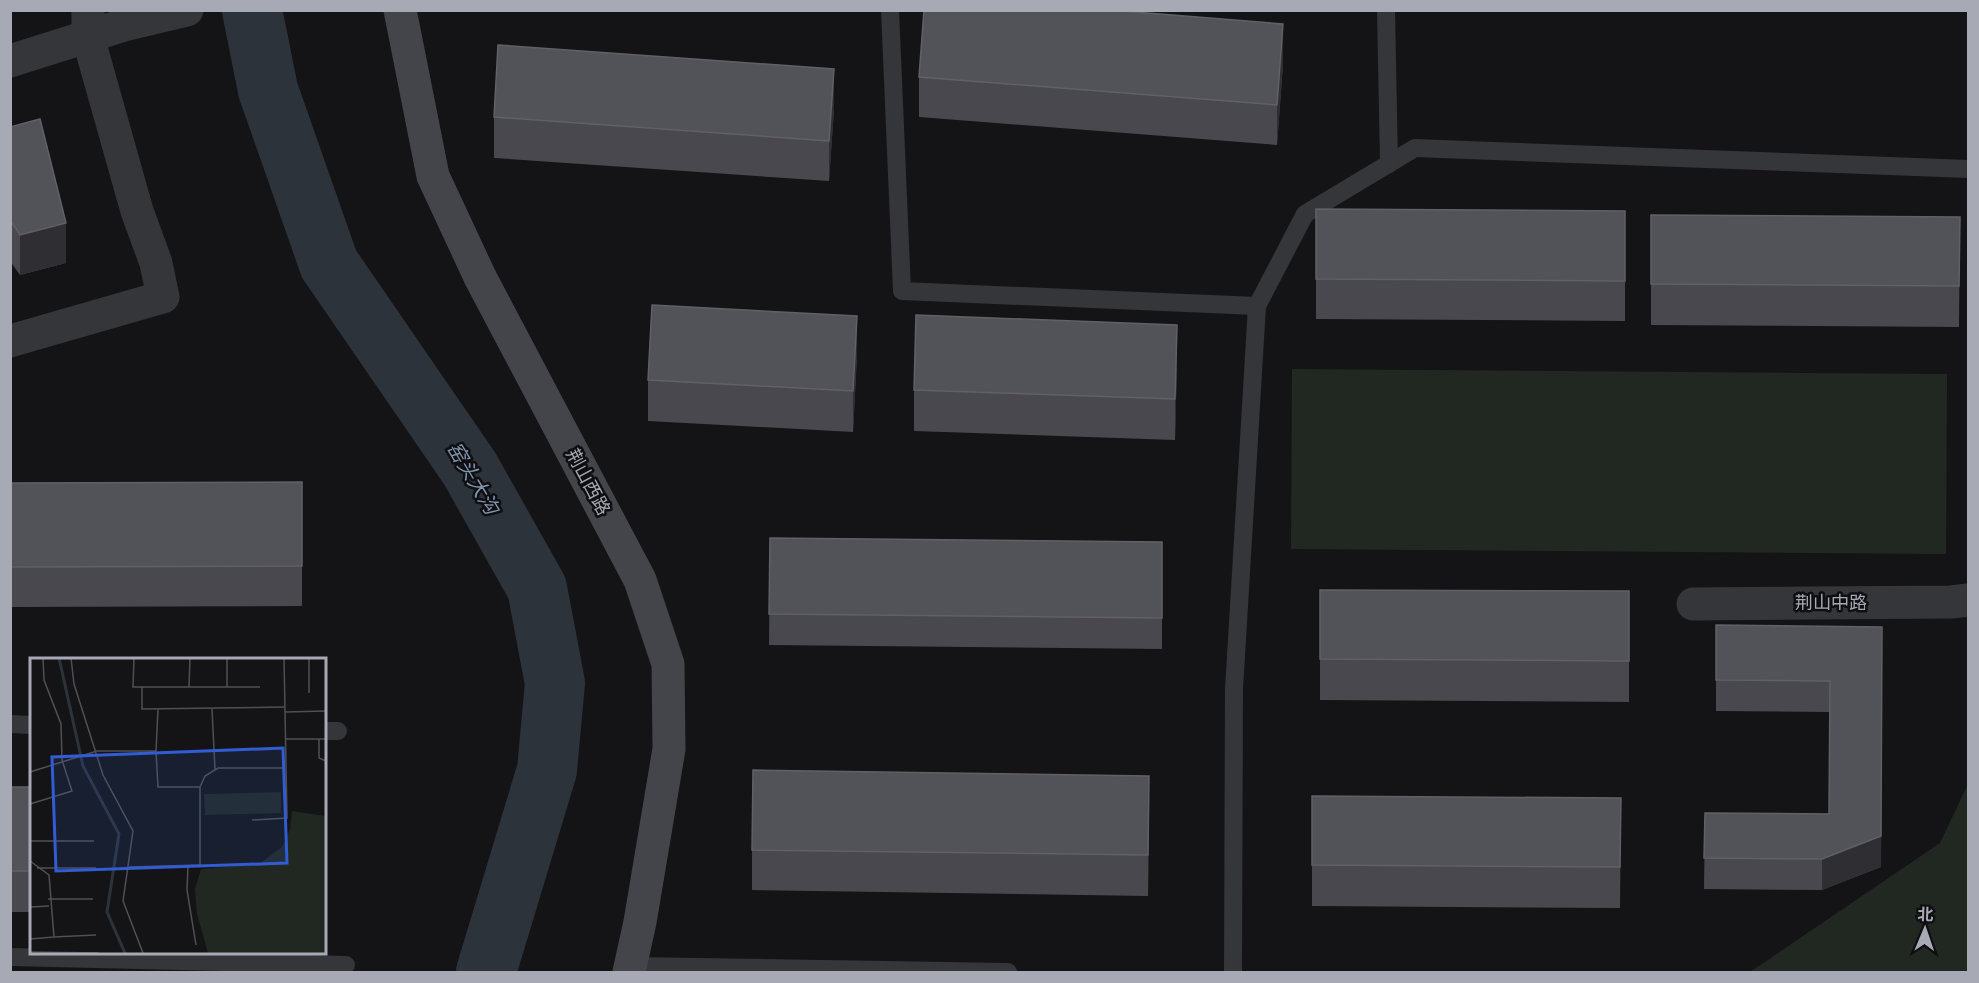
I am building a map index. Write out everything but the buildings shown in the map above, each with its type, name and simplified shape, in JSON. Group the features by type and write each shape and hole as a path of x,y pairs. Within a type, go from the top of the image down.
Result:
{"street":[{"path":"10,61 88,24 124,25 188,10"},
{"name":"荆山西路","path":"400,10 433,176 480,277 640,579 668,664 669,749 630,969"},
{"path":"10,341 163,297 156,263 137,211 88,24"},
{"name":"荆山中路","path":"1693,604 1968,600"}],"lane":[{"path":"890,10 902,291 1257,306"},
{"path":"1386,10 1389,164"},
{"path":"1233,972 1234,689 1257,306 1305,214 1415,148 1968,169"},
{"path":"10,724 30,725"},
{"path":"10,957 346,965"},
{"path":"630,969 1008,972"}],"shaded area":[{"path":"1292,369 1947,374 1946,554 1291,549"},
{"path":"1968,784 1968,972 1750,972 1940,843"}],"waterway":[{"name":"窑头大沟","path":"252,10 268,90 329,264 470,469 537,588 555,683 547,770 486,972"}]}
